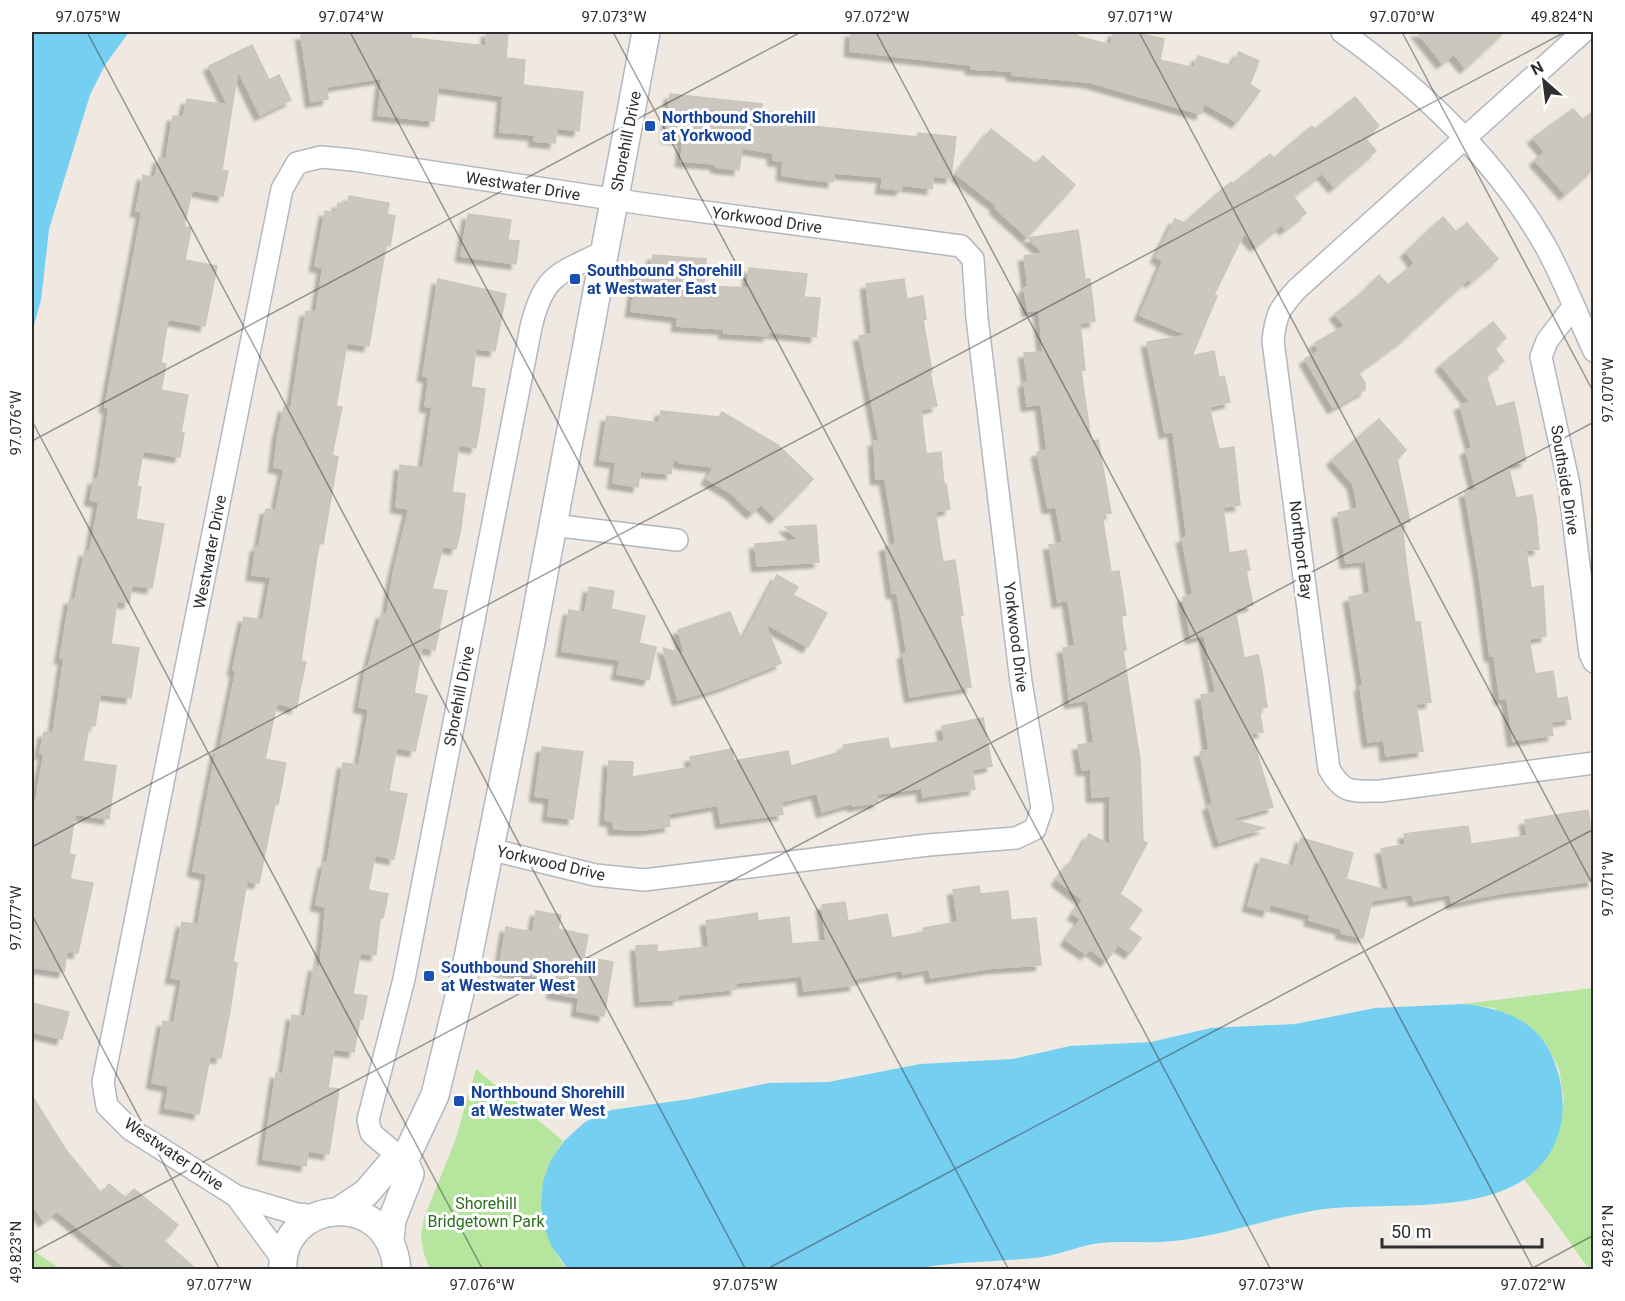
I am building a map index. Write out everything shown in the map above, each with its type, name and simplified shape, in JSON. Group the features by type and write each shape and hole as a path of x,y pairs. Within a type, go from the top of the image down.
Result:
{"street":[{"name":"Shorehill Drive","path":"404,1161 435,1095 466,968 646,32"},
{"path":"1342,32 1384,62 1466,136 1502,178 1546,248 1593,351"},
{"path":"1466,136 1583,32"},
{"name":"Northport Bay","path":"1466,136 1297,289 1280,307 1276,317 1274,341 1329,769 1339,786 1354,791 1381,791 1593,763"},
{"name":"Westwater Drive","path":"328,1213 297,1214 236,1196 130,1128 107,1106 103,1082 282,189 297,163 321,157 614,200"},
{"name":"Yorkwood Drive","path":"489,849 596,875 644,880 928,845 1016,838 1035,829 1042,808 1021,682 977,318 973,259 961,246 614,200"},
{"name":"Shorehill Drive","path":"390,1240 392,1220 410,1174 404,1161 371,1133 368,1120 404,978 531,327 545,285 556,276 605,251"},
{"name":"Southside Drive","path":"1573,307 1547,341 1541,357 1569,485 1590,654 1593,662"},
{"path":"552,525 677,540"},
{"path":"283,1265 289,1243 299,1228 366,1193 390,1165 404,1161"},
{"name":"Westwater Drive","path":"236,1196 283,1265"},
{"path":"328,1213 356,1213 372,1220 390,1240 397,1269"}],"green space":[{"path":"1593,988 1593,1269 1589,1269 1524,1179 1546,1158 1564,1100 1559,1069 1545,1042 1494,1008 1463,1004"},
{"name":"Shorehill Bridgetown Park","path":"476,1069 563,1141 547,1173 543,1204 552,1246 568,1269 430,1269 424,1254 421,1236 424,1218 455,1141"},
{"path":"32,1250 61,1269 32,1269"}],"water":[{"path":"32,32 129,32 105,65 90,95 49,229 41,300 32,332"},
{"path":"1463,1004 1499,1011 1532,1028 1541,1037 1556,1065 1563,1102 1562,1120 1557,1138 1538,1169 1522,1181 1500,1192 1475,1199 1422,1205 1317,1210 1192,1239 1093,1244 1042,1257 956,1263 909,1270 568,1269 551,1246 544,1226 541,1204 543,1181 551,1160 564,1141 585,1122 611,1110 690,1099 769,1083 828,1082 920,1064 1013,1059 1070,1046 1151,1042 1211,1028 1295,1024 1375,1008"}],"building":[{"path":"326,32 412,32 411,38 486,46 487,32 508,32 506,58 525,60 523,85 583,92 579,131 557,128 555,143 534,141 535,135 500,132 503,96 438,87 434,121 378,115 382,78 326,87 328,99 311,102 301,35"},
{"path":"851,32 1077,32 1077,36 1111,45 1114,32 1133,32 1164,39 1160,60 1194,68 1198,56 1231,66 1239,52 1259,61 1250,84 1260,91 1237,122 1204,103 1201,114 1089,82 1012,75 1012,71 971,69 971,65 850,51"},
{"path":"1417,32 1504,32 1465,68 1454,54 1442,63"},
{"path":"252,45 269,80 279,75 291,100 260,115 238,70 222,170 228,171 223,196 192,190 184,226 191,228 185,260 217,266 205,326 168,319 161,363 166,364 161,390 188,395 181,432 184,433 180,457 143,451 137,486 141,487 136,519 164,524 152,588 132,585 129,603 117,601 111,644 139,648 131,698 100,694 95,726 89,725 83,761 116,766 109,819 75,814 69,854 75,855 70,879 93,883 78,953 67,951 64,972 32,967 32,805 35,805 44,754 40,753 44,732 53,733 64,658 60,658 70,599 75,600 85,551 90,552 99,502 90,500 94,479 98,480 109,408 105,407 142,212 136,211 143,175 155,178 159,158 166,159 173,116 183,118 187,99 228,105 209,66"},
{"path":"670,94 762,104 761,111 812,116 811,126 917,137 918,133 956,137 951,178 933,176 932,189 902,185 901,190 881,188 883,177 834,173 833,182 814,180 782,175 783,161 773,160 773,153 742,148 739,170 716,167 717,164 681,161 683,139 666,137"},
{"path":"1355,97 1379,126 1365,138 1376,151 1334,187 1322,173 1293,196 1306,213 1285,229 1281,225 1256,246 1244,233 1214,295 1217,296 1192,356 1214,351 1219,378 1224,376 1230,402 1209,407 1219,449 1234,447 1240,505 1223,507 1229,553 1246,550 1250,570 1246,571 1253,605 1235,609 1244,658 1258,655 1262,672 1267,707 1259,708 1263,732 1251,733 1273,807 1230,819 1264,828 1219,842 1208,805 1213,804 1200,752 1209,750 1201,695 1216,693 1204,635 1191,638 1183,597 1193,595 1182,538 1187,537 1173,431 1165,433 1147,342 1188,335 1140,315 1163,261 1156,257 1175,219 1184,223 1231,182 1233,184 1270,154 1274,158 1312,126 1315,129"},
{"path":"1573,109 1583,120 1593,111 1593,169 1565,194 1535,160 1545,152 1533,138"},
{"path":"991,129 1036,164 1043,156 1075,185 1027,237 995,208 997,206 956,174"},
{"path":"349,196 389,203 387,214 395,216 390,246 386,245 369,346 347,343 336,406 342,407 332,455 338,457 323,544 319,543 301,661 306,662 296,708 277,703 265,759 286,763 278,804 275,804 259,883 247,881 233,962 237,963 231,1005 221,1058 210,1056 199,1114 165,1108 169,1086 152,1083 163,1021 174,1023 182,979 171,978 182,922 198,925 207,874 193,871 217,749 220,749 236,671 233,670 244,617 263,620 271,577 252,575 256,546 259,547 266,509 276,510 284,469 274,467 278,435 284,407 291,409 306,311 316,312 323,267 315,266 325,211 336,213 338,203 348,204"},
{"path":"468,214 511,220 508,240 519,241 516,264 461,256"},
{"path":"1443,217 1456,232 1467,223 1498,259 1471,282 1468,279 1404,338 1358,372 1365,383 1365,390 1333,408 1305,359 1319,351 1315,343 1345,326 1335,314 1363,292 1379,275 1388,285 1415,263 1406,252"},
{"path":"1078,230 1085,279 1090,279 1095,321 1080,323 1085,370 1081,370 1091,441 1098,440 1111,513 1102,514 1111,572 1119,571 1126,615 1121,616 1126,650 1123,651 1140,760 1143,841 1147,843 1120,894 1142,910 1128,929 1141,938 1130,953 1118,945 1106,961 1090,949 1086,954 1066,940 1081,919 1073,914 1083,900 1057,880 1072,860 1074,861 1089,834 1110,845 1110,796 1092,797 1091,769 1082,770 1078,745 1094,743 1088,700 1070,703 1063,648 1075,646 1068,600 1058,602 1049,545 1063,543 1056,507 1048,508 1037,452 1047,450 1041,404 1027,406 1024,382 1028,382 1024,353 1043,352 1039,310 1028,311 1024,288 1028,287 1024,256 1044,253 1028,238"},
{"path":"653,255 706,259 704,286 748,288 749,268 807,274 804,297 820,298 816,337 768,332 768,336 724,333 725,329 677,326 678,317 631,311 637,270 650,272"},
{"path":"438,279 506,294 495,351 476,349 471,387 485,389 476,448 459,445 452,492 465,494 461,528 456,549 443,546 432,589 447,591 435,650 422,647 414,693 427,696 415,751 397,748 389,791 407,794 394,859 375,855 368,890 388,894 383,918 380,918 376,955 360,953 353,994 367,996 354,1052 334,1049 328,1088 339,1089 329,1154 308,1151 306,1166 263,1159 276,1073 283,1074 292,1015 305,1017 314,966 320,967 326,907 316,905 324,863 327,864 343,763 359,765 369,709 359,707 366,667 368,668 382,613 387,615 393,575 409,509 396,507 400,465 423,468 432,407 425,406 429,377 423,376"},
{"path":"904,279 907,299 923,296 926,319 923,320 937,406 921,410 926,454 941,452 944,485 946,484 950,509 935,512 943,562 955,560 963,615 960,615 971,687 910,697 903,654 907,653 897,593 892,593 885,546 896,544 885,479 876,479 874,441 879,441 859,336 872,334 866,284"},
{"path":"1493,322 1506,338 1494,348 1504,361 1486,375 1496,407 1514,402 1526,461 1508,465 1516,498 1532,495 1536,517 1539,549 1526,550 1531,588 1543,586 1546,636 1529,639 1535,674 1553,671 1557,699 1567,697 1571,719 1551,722 1553,735 1513,741 1507,698 1500,699 1494,656 1490,656 1465,492 1476,490 1466,450 1472,448 1460,405 1470,402 1441,365"},
{"path":"661,411 719,417 722,412 778,445 813,479 775,518 761,504 752,513 731,493 707,479 714,467 681,463 673,458 671,474 640,471 638,487 613,483 616,462 600,460 607,416 659,423"},
{"path":"1379,419 1406,450 1397,459 1410,522 1402,523 1415,622 1420,622 1431,702 1416,704 1423,751 1386,756 1384,740 1368,742 1360,686 1363,686 1349,597 1370,593 1366,561 1346,563 1338,513 1358,508 1353,484 1332,460"},
{"path":"816,525 819,562 757,566 755,544 799,540 785,527"},
{"path":"777,575 798,587 793,595 827,613 808,647 765,623 781,663 722,687 678,700 663,648 685,654 678,630 730,612 742,641"},
{"path":"589,587 614,591 611,609 645,616 639,643 656,647 649,680 617,674 620,660 562,651 569,610 585,613"},
{"path":"983,718 992,766 972,770 975,789 923,797 922,788 876,794 878,802 853,806 853,803 822,812 817,793 781,802 783,814 721,823 718,805 668,814 670,826 643,830 614,829 613,821 605,820 609,761 633,762 632,777 692,767 690,757 732,749 734,761 788,751 791,766 844,751 843,745 888,738 890,749 945,741 942,726"},
{"path":"542,747 583,752 573,819 548,816 550,798 535,796"},
{"path":"1588,810 1593,843 1593,881 1502,893 1452,903 1450,894 1414,901 1412,894 1372,901 1363,938 1341,933 1342,929 1309,920 1311,915 1270,904 1268,911 1248,906 1261,858 1293,867 1301,838 1353,853 1346,879 1389,891 1381,849 1406,844 1404,834 1468,826 1471,844 1527,836 1525,820"},
{"path":"979,886 980,894 1008,891 1011,920 1036,918 1041,965 993,968 931,978 929,969 903,974 902,970 854,979 855,985 804,991 802,976 735,983 736,989 678,995 678,999 640,1001 636,946 657,945 657,952 709,947 706,921 757,913 758,921 789,917 792,944 826,941 822,905 845,902 848,921 887,914 892,938 924,932 923,928 958,922 953,890"},
{"path":"536,911 561,915 558,929 588,935 584,957 613,962 604,1016 577,1011 579,998 552,993 555,979 499,970 506,927 533,932"},
{"path":"32,1003 69,1012 62,1039 32,1032"},
{"path":"32,1096 66,1150 101,1193 109,1184 126,1198 134,1189 178,1225 164,1241 196,1269 127,1269 57,1211 44,1221 32,1205"}],"place":[{"name":"Northbound Shorehill at Yorkwood","path":"650,126"},
{"name":"Southbound Shorehill at Westwater East","path":"575,279"},
{"name":"Southbound Shorehill at Westwater West","path":"429,976"},
{"name":"Northbound Shorehill at Westwater West","path":"459,1101"}]}
